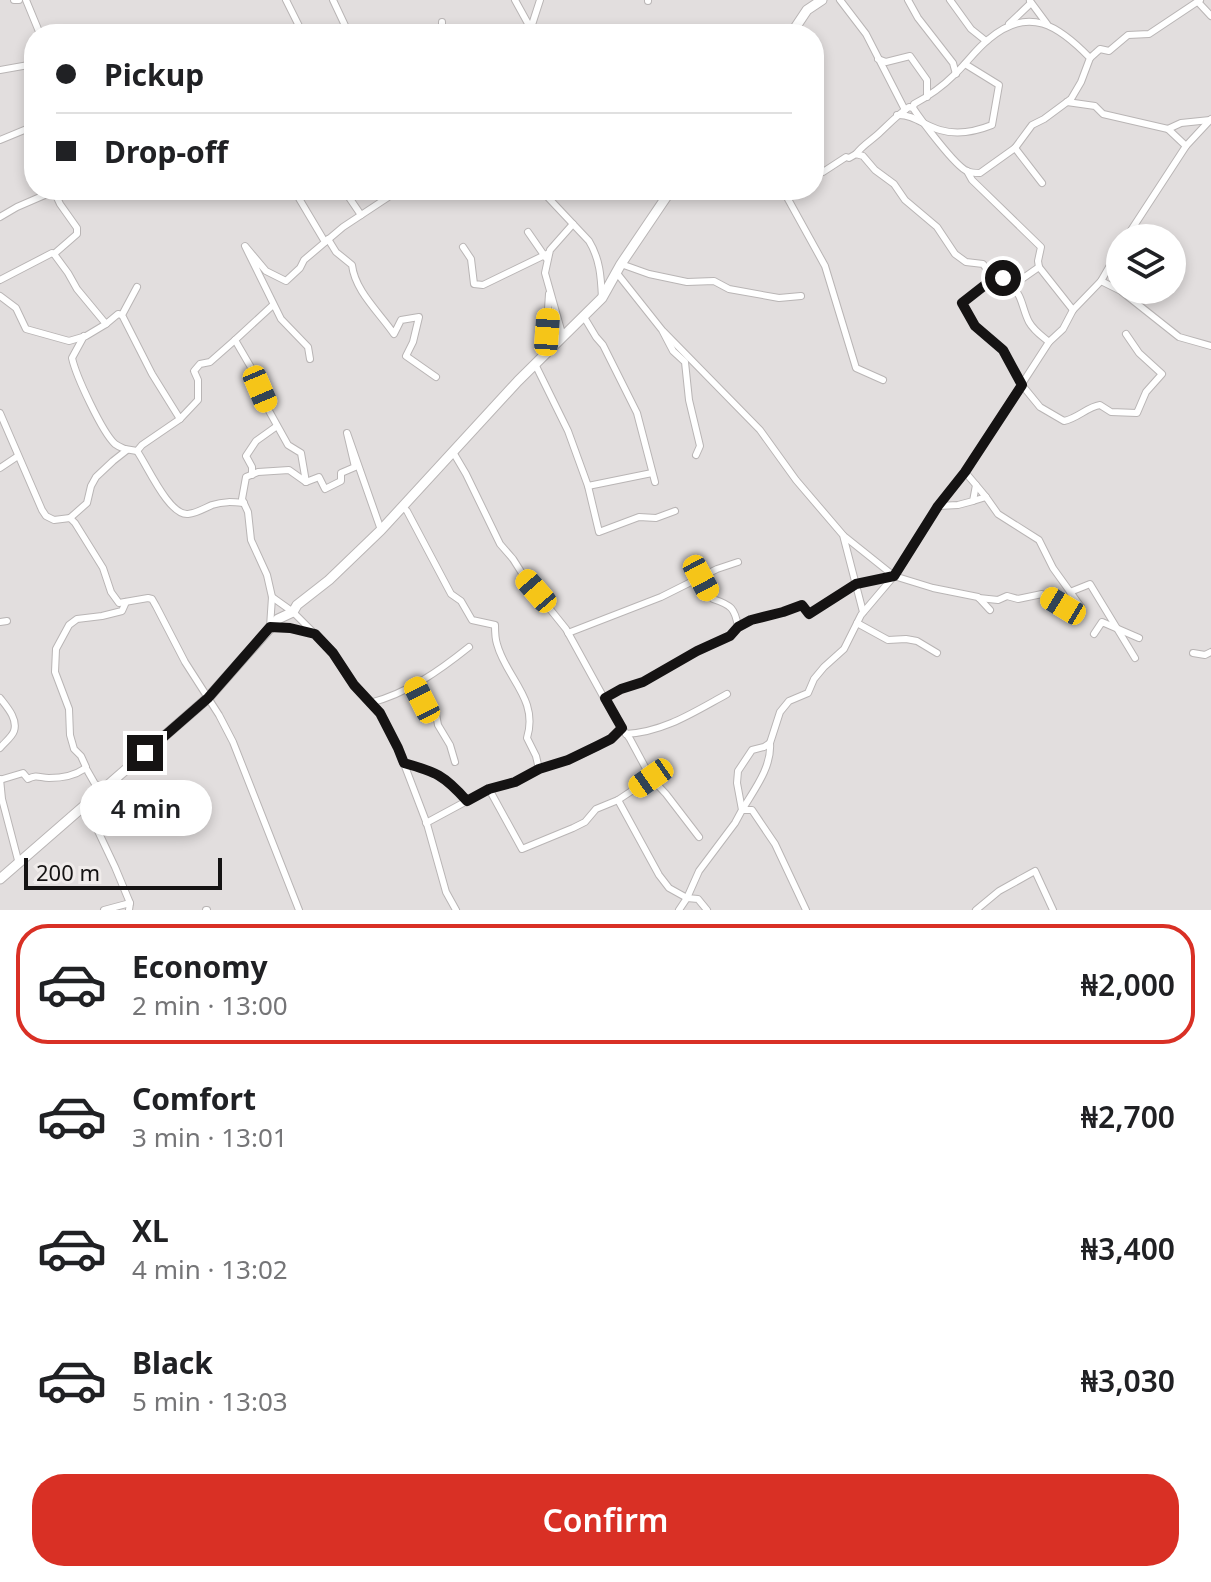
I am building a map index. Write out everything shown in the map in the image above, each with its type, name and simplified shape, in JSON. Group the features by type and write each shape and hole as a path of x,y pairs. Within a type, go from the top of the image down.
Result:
{"street":[{"path":"26,0 36,24"},
{"path":"286,0 298,24"},
{"path":"334,0 345,24"},
{"path":"515,0 526,24"},
{"path":"532,24 540,0"},
{"path":"798,24 807,10 822,0"},
{"path":"840,0 866,34 905,110"},
{"path":"908,0 953,63 956,74"},
{"path":"950,0 971,29 986,41"},
{"path":"913,108 914,104 956,74 986,41 1030,1 1049,27"},
{"path":"913,108 958,165 967,171 980,173 1015,148 1032,125 1067,102 1075,93 1090,58 1100,49 1109,51 1128,35 1149,34 1199,1 1211,16"},
{"path":"1006,26 1031,19 1070,37 1090,58"},
{"path":"878,59 886,62 910,56 927,80 927,97"},
{"path":"897,115 953,132 992,125 999,85 965,64"},
{"path":"0,70 24,66"},
{"path":"1067,102 1095,106 1103,114 1168,129 1186,146"},
{"path":"824,171 856,154 897,115 909,107 913,108"},
{"path":"1168,129 1181,123 1210,119"},
{"path":"1135,224 1186,146 1210,119"},
{"path":"0,140 24,130"},
{"path":"1015,148 1042,183"},
{"path":"856,154 863,156 894,184 905,200 937,227 955,254 966,262 983,264 993,276 1003,278 1012,286 1024,303 1028,321 1049,342"},
{"path":"967,171 972,180 1041,247 1039,267 1073,310"},
{"path":"0,217 33,200"},
{"path":"0,280 54,254 77,234 77,228 58,200"},
{"path":"299,200 336,252 352,265 364,296 394,334 401,320 419,317 406,356 436,377"},
{"path":"351,200 361,215"},
{"path":"310,359 308,347 288,327 273,305 245,246 266,271 286,281 327,240 381,200"},
{"path":"550,200 589,241 598,259 602,298"},
{"path":"0,879 208,698 278,619 293,612 381,530 535,364 602,298 618,268 664,200"},
{"path":"789,200 825,266 856,368 883,380"},
{"path":"563,337 545,273 550,250 573,224"},
{"path":"528,232 547,257"},
{"path":"463,247 471,259 474,284 483,285 547,257"},
{"path":"54,254 77,289 106,324"},
{"path":"1012,286 1039,267"},
{"path":"618,268 687,282 714,281 729,289 779,298 801,296"},
{"path":"618,268 664,332 760,430 796,480 843,535 894,576 979,598 998,600 1007,596 1018,599 1042,594 1063,606 1081,607 1053,568 1039,540 998,514 965,472"},
{"path":"679,910 699,871 735,823 767,766 770,743 780,712 789,701 808,693 814,679 844,649 863,612 894,576 1049,342 1063,329 1073,310 1106,272"},
{"path":"993,276 962,303 975,326 1003,350 1022,385 1040,407 1064,421 1100,405 1111,412 1137,413 1146,392 1162,374 1139,353 1126,334"},
{"path":"1101,281 1121,291 1179,337 1211,346"},
{"path":"122,315 137,287"},
{"path":"545,354 549,288"},
{"path":"0,296 16,308 26,329 69,341 106,324 118,314 122,315"},
{"path":"137,451 180,419 198,400 198,380 194,371 200,364 210,362 273,305"},
{"path":"122,315 152,374 180,419"},
{"path":"584,317 603,345 637,413 655,482"},
{"path":"664,332 673,351 685,362 689,400 700,446 696,455"},
{"path":"84,336 72,358 77,377 103,427 115,444 137,451 175,508 183,514 190,514 227,501 244,503"},
{"path":"235,340 256,376 268,409 288,445 301,453 306,482"},
{"path":"535,364 568,431 588,486 599,532 639,517 656,518 675,511"},
{"path":"0,413 46,516 54,520 70,518 87,503 96,477 125,449"},
{"path":"252,475 252,467 246,456 250,447 277,426"},
{"path":"306,482 319,477 325,489 341,481 341,473 355,467 347,433 381,530"},
{"path":"453,452 500,544 568,633 651,778 699,837"},
{"path":"0,468 18,456"},
{"path":"270,627 272,597 267,575 251,540 251,525 242,499 244,483 246,477 252,475 289,470 306,482"},
{"path":"588,486 652,473"},
{"path":"973,501 976,485"},
{"path":"938,506 958,505 986,497"},
{"path":"402,506 451,594 461,601 472,620 495,625 496,642 527,704 531,725 527,738 539,769"},
{"path":"70,518 103,568 114,598 119,603 152,599 233,742 299,910"},
{"path":"843,535 863,612"},
{"path":"568,633 661,597 738,562"},
{"path":"605,698 643,682 730,636 751,620 802,605 809,614 856,584 894,576"},
{"path":"701,578 713,599 733,609 738,627"},
{"path":"1070,592 1090,584 1135,658"},
{"path":"272,597 293,612 333,653 349,679 385,722 404,763 446,892 456,910"},
{"path":"979,598 990,610"},
{"path":"84,769 81,756 74,749 68,704 55,672 56,649 69,625 77,619 122,611 126,602"},
{"path":"1094,634 1102,622 1139,638"},
{"path":"857,623 888,640 917,641 937,653"},
{"path":"270,627 315,634"},
{"path":"370,703 386,699 434,675 469,647"},
{"path":"1193,653 1205,655 1211,652"},
{"path":"414,685 422,700 436,714 455,762"},
{"path":"426,823 489,789 568,760 624,731 643,733 668,726 727,694"},
{"path":"0,698 14,722 14,732 0,748"},
{"path":"742,810 738,771 752,750 770,743"},
{"path":"404,763 442,777 467,801"},
{"path":"19,864 0,780 23,773 28,779 35,775 49,778 70,776 84,769"},
{"path":"84,769 95,784 105,788"},
{"path":"489,789 522,849 585,822 596,809 618,800 651,778"},
{"path":"618,800 669,888 687,898 698,899 707,910"},
{"path":"86,805 115,867 129,907 104,910"},
{"path":"742,810 752,810 767,832 806,910"},
{"path":"976,910 999,891 1035,871 1053,910"}],"route":[{"path":"145,753 208,698 270,627 315,634 380,713 404,763 442,777 467,801 611,739 622,728 605,698 643,682 730,636 751,620 802,605 809,614 856,584 894,576 938,506 965,472 1022,385 1003,350 975,326 962,303 994,278 991,275 1003,278"}]}
